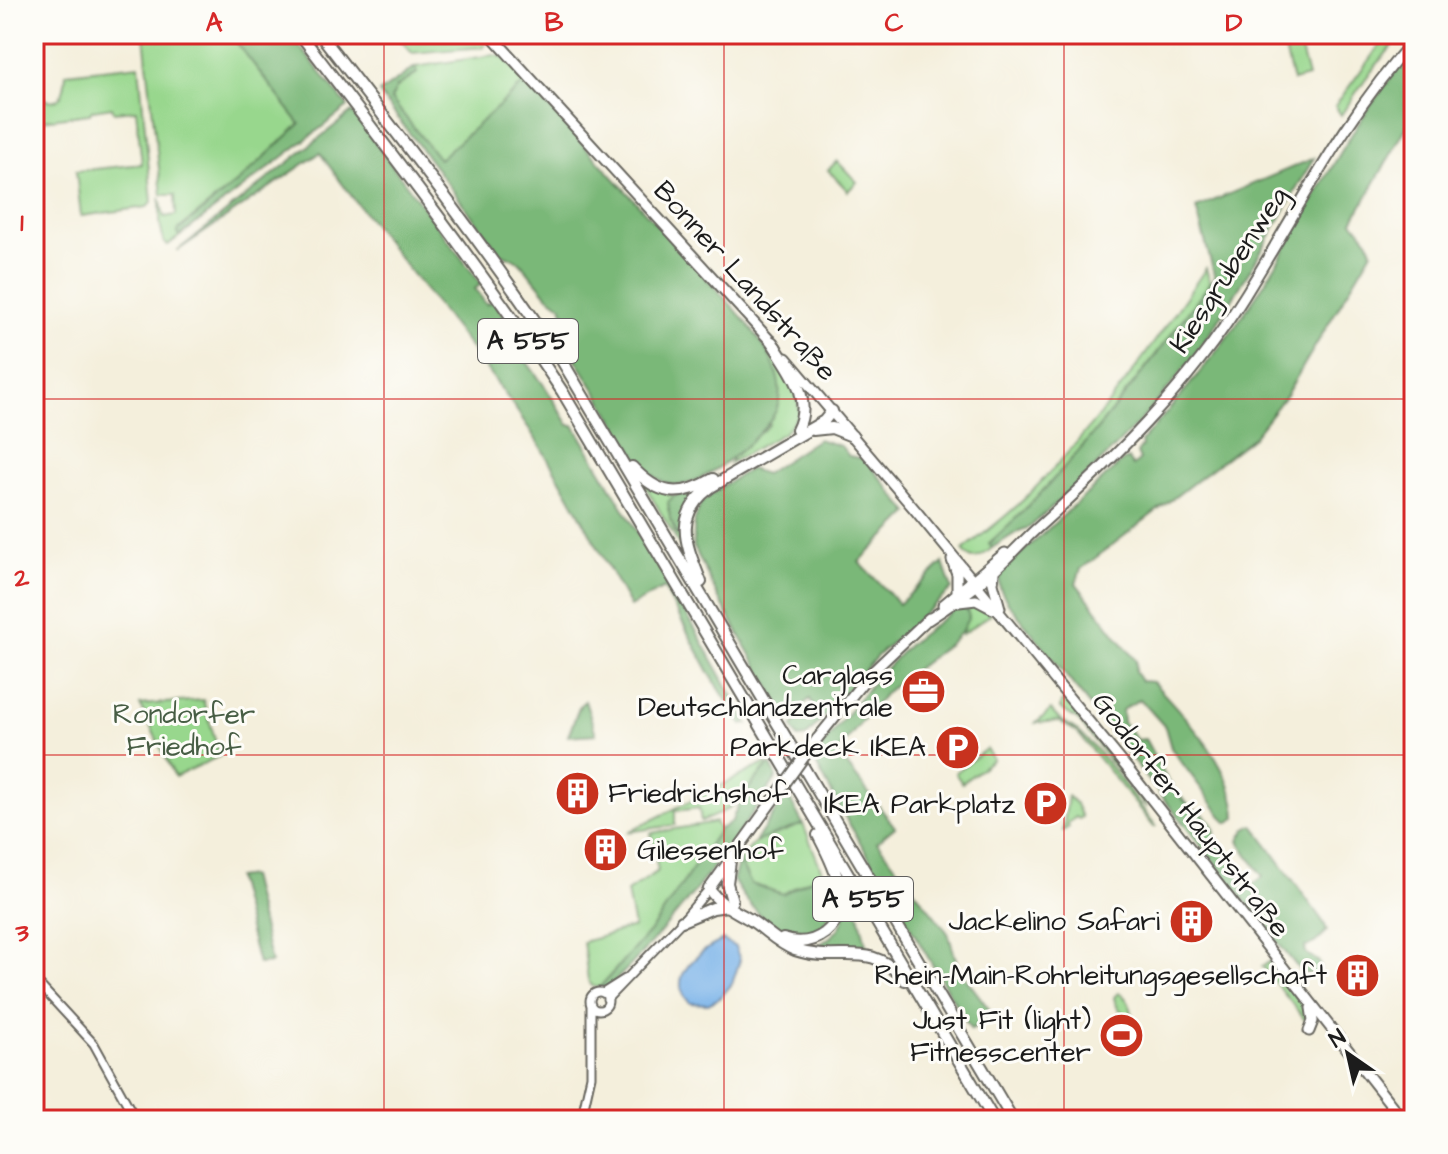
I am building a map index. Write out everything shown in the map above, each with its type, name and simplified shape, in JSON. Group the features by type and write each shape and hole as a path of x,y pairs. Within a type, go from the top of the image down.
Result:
{"highway":[{"name":"A 555","path":"300,34 479,270 554,379 994,1120"},
{"name":"A 555","path":"320,34 523,302 617,451 1013,1120"},
{"path":"772,342 803,399 802,431"},
{"path":"724,631 690,554 685,533 687,516 695,501 711,487 802,431 820,415 832,411"},
{"path":"617,451 648,483 676,493 705,484 802,431 832,428 852,436"},
{"path":"768,933 791,942 807,942 827,932 839,913 841,895 835,871 800,793"},
{"path":"730,861 727,883 730,904"},
{"path":"709,889 796,950 814,954 856,953 884,961 895,968 926,1005"},
{"path":"682,921 730,904"}],"main road":[{"name":"Bonner Landstraße","path":"490,34 772,342 975,582"},
{"name":"Kiesgrubenweg","path":"928,620 951,604 1024,540 1129,442 1194,367 1243,299 1359,107 1414,40"},
{"path":"948,550 957,574 957,591"},
{"path":"960,565 992,567 1002,615"},
{"name":"Kiesgrubenweg","path":"709,889 817,739 868,676 957,591 975,582"},
{"name":"Godorfer Hauptstraße","path":"975,582 1160,809 1403,1120"},
{"name":"Godorfer Hauptstraße","path":"951,604 976,600 1002,615"},
{"path":"1309,1031 1313,1021 1311,1005"}],"street":[{"name":"Kiesgrubenweg","path":"605,996 682,921 709,889"},
{"path":"34,979 94,1044 136,1120"},
{"path":"581,1120 593,1054 590,1023 595,1007 592,995 605,996 606,1005 595,1007"}],"green space":[{"path":"230,34 300,124 240,180 179,229 180,236 168,245 164,243 160,224 160,198 164,217 176,215 175,195 162,195 144,36"},
{"path":"230,34 290,34 348,107 180,236 177,233 179,230 240,180 300,124"},
{"path":"395,34 481,34 487,40 484,47 412,53"},
{"path":"1388,34 1402,34 1341,115 1335,106"},
{"path":"1298,39 1308,77 1293,81 1283,43"},
{"path":"1414,50 1414,114 1353,221 1369,241 1372,251 1286,395 1253,437 1081,569 1076,583 1136,661 1135,672 1141,681 1153,682 1206,744 1227,780 1234,799 1236,818 1227,823 1171,748 1165,727 1140,699 1122,710 1123,722 1137,740 1145,739 1175,791 1211,821 1215,838 1253,884 1263,877 1239,841 1245,830 1253,825 1324,923 1325,933 1305,947 1306,953 1319,962 1320,969 1316,973 1302,973 1009,604 1001,592 999,580 1003,570 1123,461 1128,459 1133,466 1140,460 1137,453 1141,442 1231,332 1278,261 1357,125"},
{"path":"493,55 503,57 526,82 439,160 391,99 395,90 417,73 415,67"},
{"path":"139,65 152,202 147,207 81,216 76,171 142,164 136,110 114,112 112,107 93,110 89,114 34,121 34,81 38,96 52,100 61,96 66,73"},
{"path":"415,67 417,73 397,87 391,99 439,159 526,82 725,298 768,353 778,381 777,408 750,443 705,476 680,485 659,480 643,466 563,339 560,322 565,317 561,305 547,295 520,262 500,253 379,93"},
{"path":"352,112 481,284 475,289 486,304 494,301 529,353 527,362 569,425 574,425 748,724 742,725 710,674 664,588 630,607 562,483 517,411 320,153 177,251"},
{"path":"1314,158 1208,337 1154,406 1030,527 992,548 989,544 1051,482 1108,416 1215,277 1196,208"},
{"path":"837,161 857,182 848,191 828,170"},
{"path":"1206,268 1210,283 1078,451 989,543 992,548 977,558 966,554 963,550 1029,495 1083,435 1147,353"},
{"path":"766,345 793,384 799,414 785,432 730,463 734,455 769,425 774,367"},
{"path":"818,439 841,446 849,456 865,459 909,513 859,562 899,604 943,563 952,589 877,656 806,737 798,738 792,727 813,704 810,699 793,713 782,709 719,599 694,547 694,522 701,503 724,485 750,469 765,474"},
{"path":"641,479 674,496 668,509 678,536 682,535 684,512 692,500 687,511 693,568"},
{"path":"706,487 691,503 682,536 678,535 670,520 668,502 674,496"},
{"path":"968,602 985,608 990,615 962,634 966,614 960,605"},
{"path":"960,605 966,607 969,617 961,632 886,692 837,752 895,827 877,842 948,933 959,969 992,1013 971,1030 813,758 866,690 908,645"},
{"name":"Rondorfer Friedhof","path":"203,700 220,756 175,777 140,705"},
{"path":"585,701 596,734 568,736 580,705"},
{"path":"1066,701 1141,793 1147,808 1079,721 1060,708 1061,702"},
{"path":"1051,710 1090,743 1156,826 1078,733 1059,721 1036,723"},
{"path":"986,749 993,759 962,783 955,773"},
{"path":"766,763 767,767 745,793 732,806 713,817 701,821 699,808 675,811 675,825 628,832"},
{"path":"770,764 777,777 698,887 632,964 608,988 599,988 651,930 719,830 732,821 747,791"},
{"path":"787,794 803,824 755,842"},
{"path":"1068,796 1082,817 1076,817 1063,831"},
{"path":"715,822 719,830 651,930 599,988 592,986 588,980 583,942 634,927 627,892 658,871 651,833"},
{"path":"803,824 824,876 810,879 783,894 751,884 739,861 755,842"},
{"path":"739,861 751,884 783,894 811,879 830,875 835,896 829,915 818,928 803,935 778,928 755,910 733,880"},
{"path":"250,876 271,963 258,964 236,878"},
{"path":"845,885 859,914 867,948 812,949 842,924"},
{"path":"1269,961 1309,1019 1305,1020 1262,966"},
{"path":"1118,993 1129,1003 1132,1018 1116,1004 1114,997"}],"water":[{"path":"723,940 735,947 740,960 732,984 720,998 708,1004 690,1003 683,993 683,975 704,951"}],"place":[{"name":"Carglass Deutschlandzentrale","path":"924,691"},
{"name":"Parkdeck IKEA","path":"957,747"},
{"name":"Friedrichshof","path":"577,793"},
{"name":"IKEA Parkplatz","path":"1046,804"},
{"name":"Gilessenhof","path":"606,850"},
{"name":"Jackelino Safari","path":"1191,921"},
{"name":"Rhein-Main-Rohrleitungsgesellschaft","path":"1358,975"},
{"name":"Just Fit (light) Fitnesscenter","path":"1122,1036"}]}
